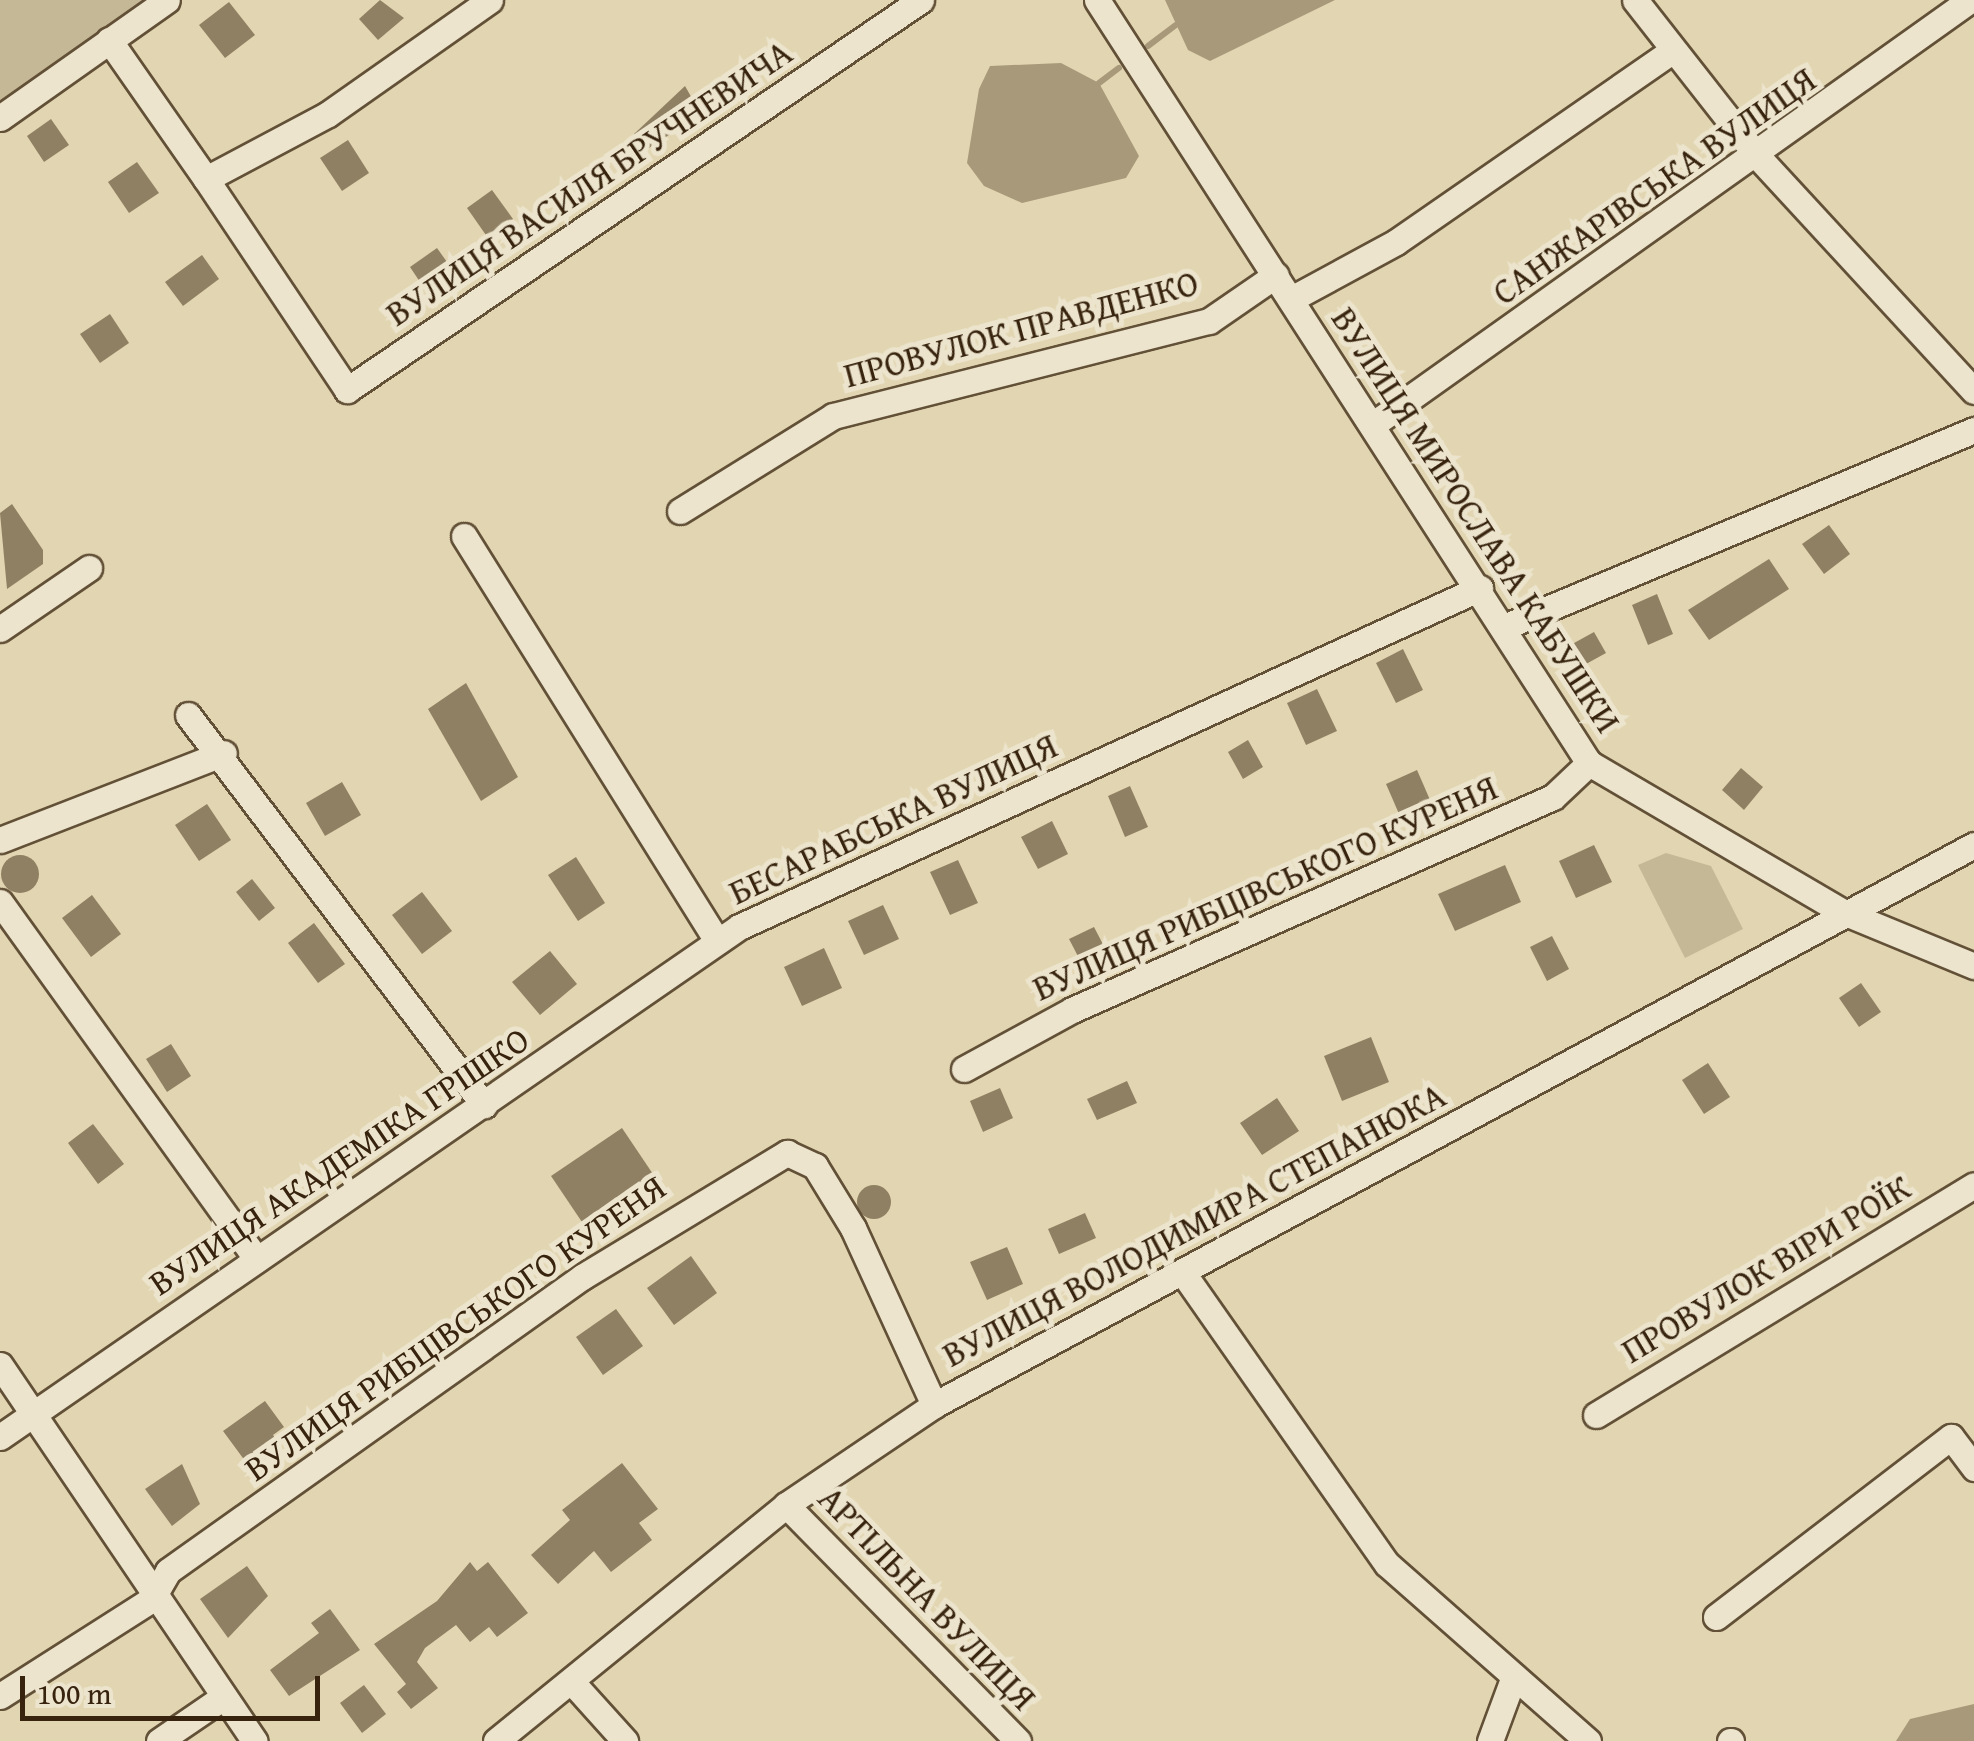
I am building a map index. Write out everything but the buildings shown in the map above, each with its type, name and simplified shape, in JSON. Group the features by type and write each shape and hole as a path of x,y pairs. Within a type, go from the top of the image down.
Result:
{"street":[{"path":"0,118 166,0"},
{"path":"109,40 206,178 328,114 490,0"},
{"name":"ВУЛИЦЯ ВАСИЛЯ БРУЧНЕВИЧА","path":"206,178 348,390 921,0"},
{"name":"ВУЛИЦЯ МИРОСЛАВА КАБУШКИ","path":"1096,0 1375,424 1589,762 1843,912 1974,966"},
{"path":"1635,0 1669,53 1758,158 1974,391"},
{"name":"САНЖАРІВСЬКА ВУЛИЦЯ","path":"1375,424 1758,158 1970,0"},
{"path":"1293,298 1396,242 1669,53"},
{"name":"ПРОВУЛОК ПРАВДЕНКО","path":"680,511 834,416 1210,320 1276,275"},
{"path":"1504,627 1974,430"},
{"name":"БЕСАРАБСЬКА ВУЛИЦЯ","path":"464,536 717,941 1480,588"},
{"path":"0,628 89,568"},
{"path":"188,715 224,753 408,1014 484,1105"},
{"path":"0,840 224,753"},
{"name":"ВУЛИЦЯ РИБЦІВСЬКОГО КУРЕНЯ","path":"964,1069 1072,1010 1553,797 1589,762"},
{"name":"ВУЛИЦЯ ВОЛОДИМИРА СТЕПАНЮКА","path":"496,1741 786,1505 934,1404 1183,1273 1843,912 1974,845"},
{"path":"0,902 257,1259"},
{"name":"ВУЛИЦЯ АКАДЕМІКА ГРІШКО","path":"0,1437 717,941"},
{"name":"ВУЛИЦЯ РИБЦІВСЬКОГО КУРЕНЯ","path":"152,1599 168,1571 582,1277 761,1164 787,1152 815,1166 934,1404"},
{"name":"ПРОВУЛОК ВІРИ РОЇК","path":"1596,1415 1974,1186"},
{"path":"1183,1273 1387,1564 1588,1741"},
{"path":"0,1365 35,1413 152,1599 255,1741"},
{"path":"1716,1617 1951,1437 1974,1468"},
{"name":"АРТІЛЬНА ВУЛИЦЯ","path":"786,1505 1018,1741"},
{"path":"0,1696 152,1599"},
{"path":"1490,1741 1514,1676"},
{"path":"571,1681 624,1741"},
{"path":"159,1741 222,1698"}],"shaded area":[{"path":"0,0 153,0 0,109"},
{"path":"1165,0 1335,0 1210,61 1188,50"},
{"path":"1061,63 1099,83 1139,156 1126,178 1022,203 984,186 967,163 979,89 990,66"},
{"path":"1666,853 1711,866 1743,929 1685,958 1638,865"},
{"path":"1974,1704 1974,1741 1896,1741 1910,1719"}],"waterway":[{"path":"1148,46 1176,25"},
{"path":"1099,83 1119,68"}]}
